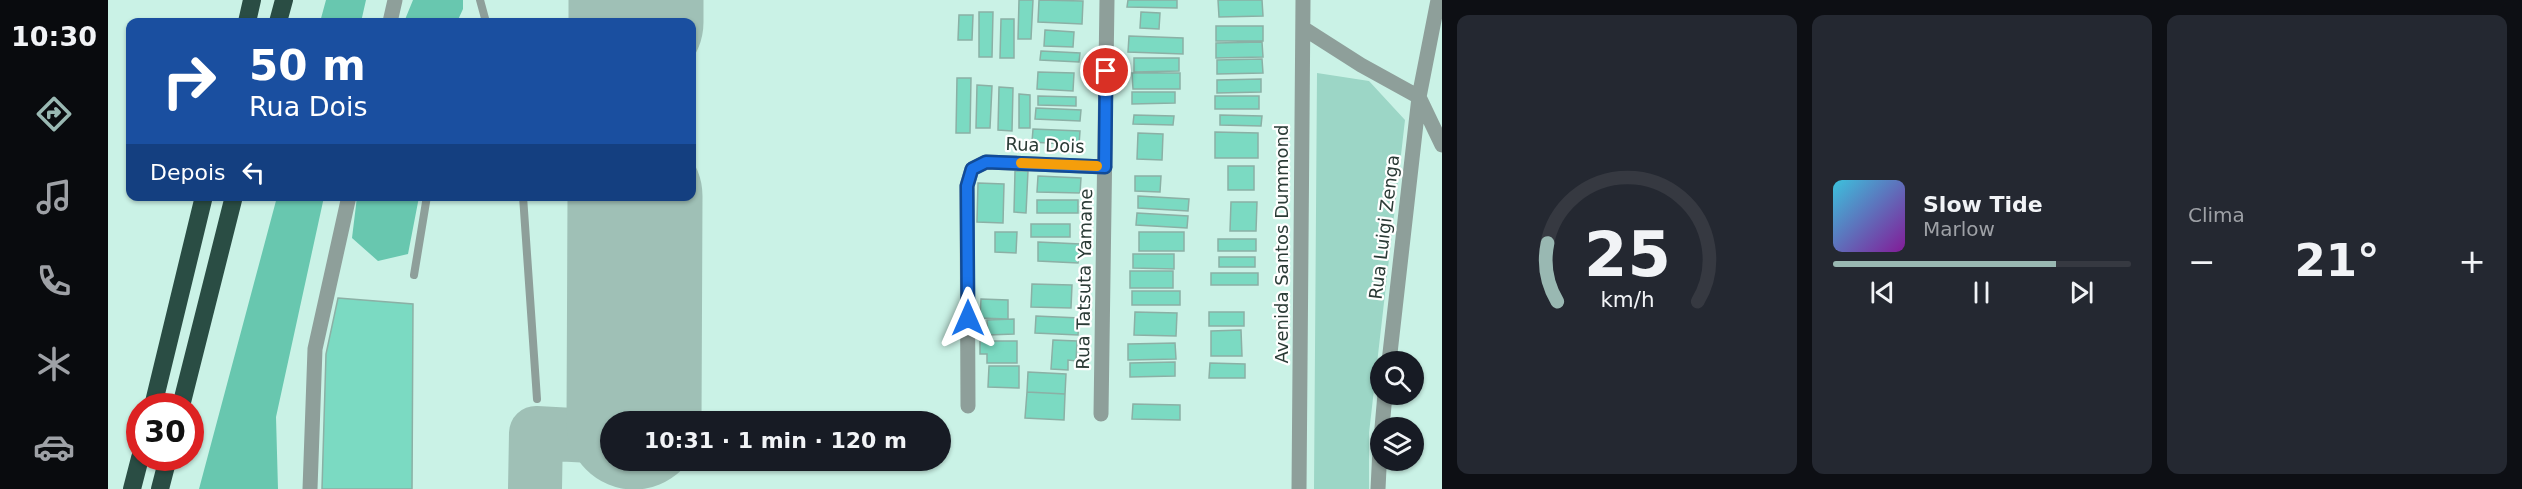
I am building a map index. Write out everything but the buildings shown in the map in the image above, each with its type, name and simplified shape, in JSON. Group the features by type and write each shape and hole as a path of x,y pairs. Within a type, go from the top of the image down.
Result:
{"highway":[{"path":"248,18 252,0"},
{"path":"279,18 284,0"},
{"path":"156,393 203,201"},
{"path":"184,393 233,201"},
{"path":"132,489 137,471"},
{"path":"160,489 165,471"}],"street":[{"path":"391,18 395,0"},
{"name":"Rua Tatsuta Yamane","path":"1101,414 1107,0"},
{"name":"Avenida Santos Dummond","path":"1299,489 1303,0"},
{"name":"Rua Luigi Zenga","path":"1390,351 1419,97 1438,0"},
{"path":"1303,28 1361,65 1419,97 1442,145"},
{"name":"Rua Dois","path":"968,406 967,186 972,169 986,162 1105,167"},
{"path":"310,489 315,349 348,201"},
{"path":"1378,489 1379,471"}],"lane":[{"path":"480,0 485,18"},
{"path":"480,18 483,11"},
{"path":"414,275 426,201"},
{"path":"523,201 537,399"}],"green space":[{"path":"326,0 366,0 362,18 321,18"},
{"path":"413,0 463,0 463,9 459,18 406,18"},
{"path":"1317,73 1369,81 1405,120 1378,351 1370,351 1370,405 1372,405 1369,433 1369,489 1314,489"},
{"path":"276,201 323,201 276,417 278,489 199,489"},
{"path":"357,201 418,201 408,254 378,261 352,238"}],"taxiway":[{"path":"535,489 536,433 600,436"}],"runway":[{"path":"636,0 636,18"},
{"path":"634,411 635,201"}],"slow traffic":[{"path":"1021,163 1097,166"}],"route":[{"path":"968,318 967,186 972,169 986,162 1105,167 1106,71"}]}
